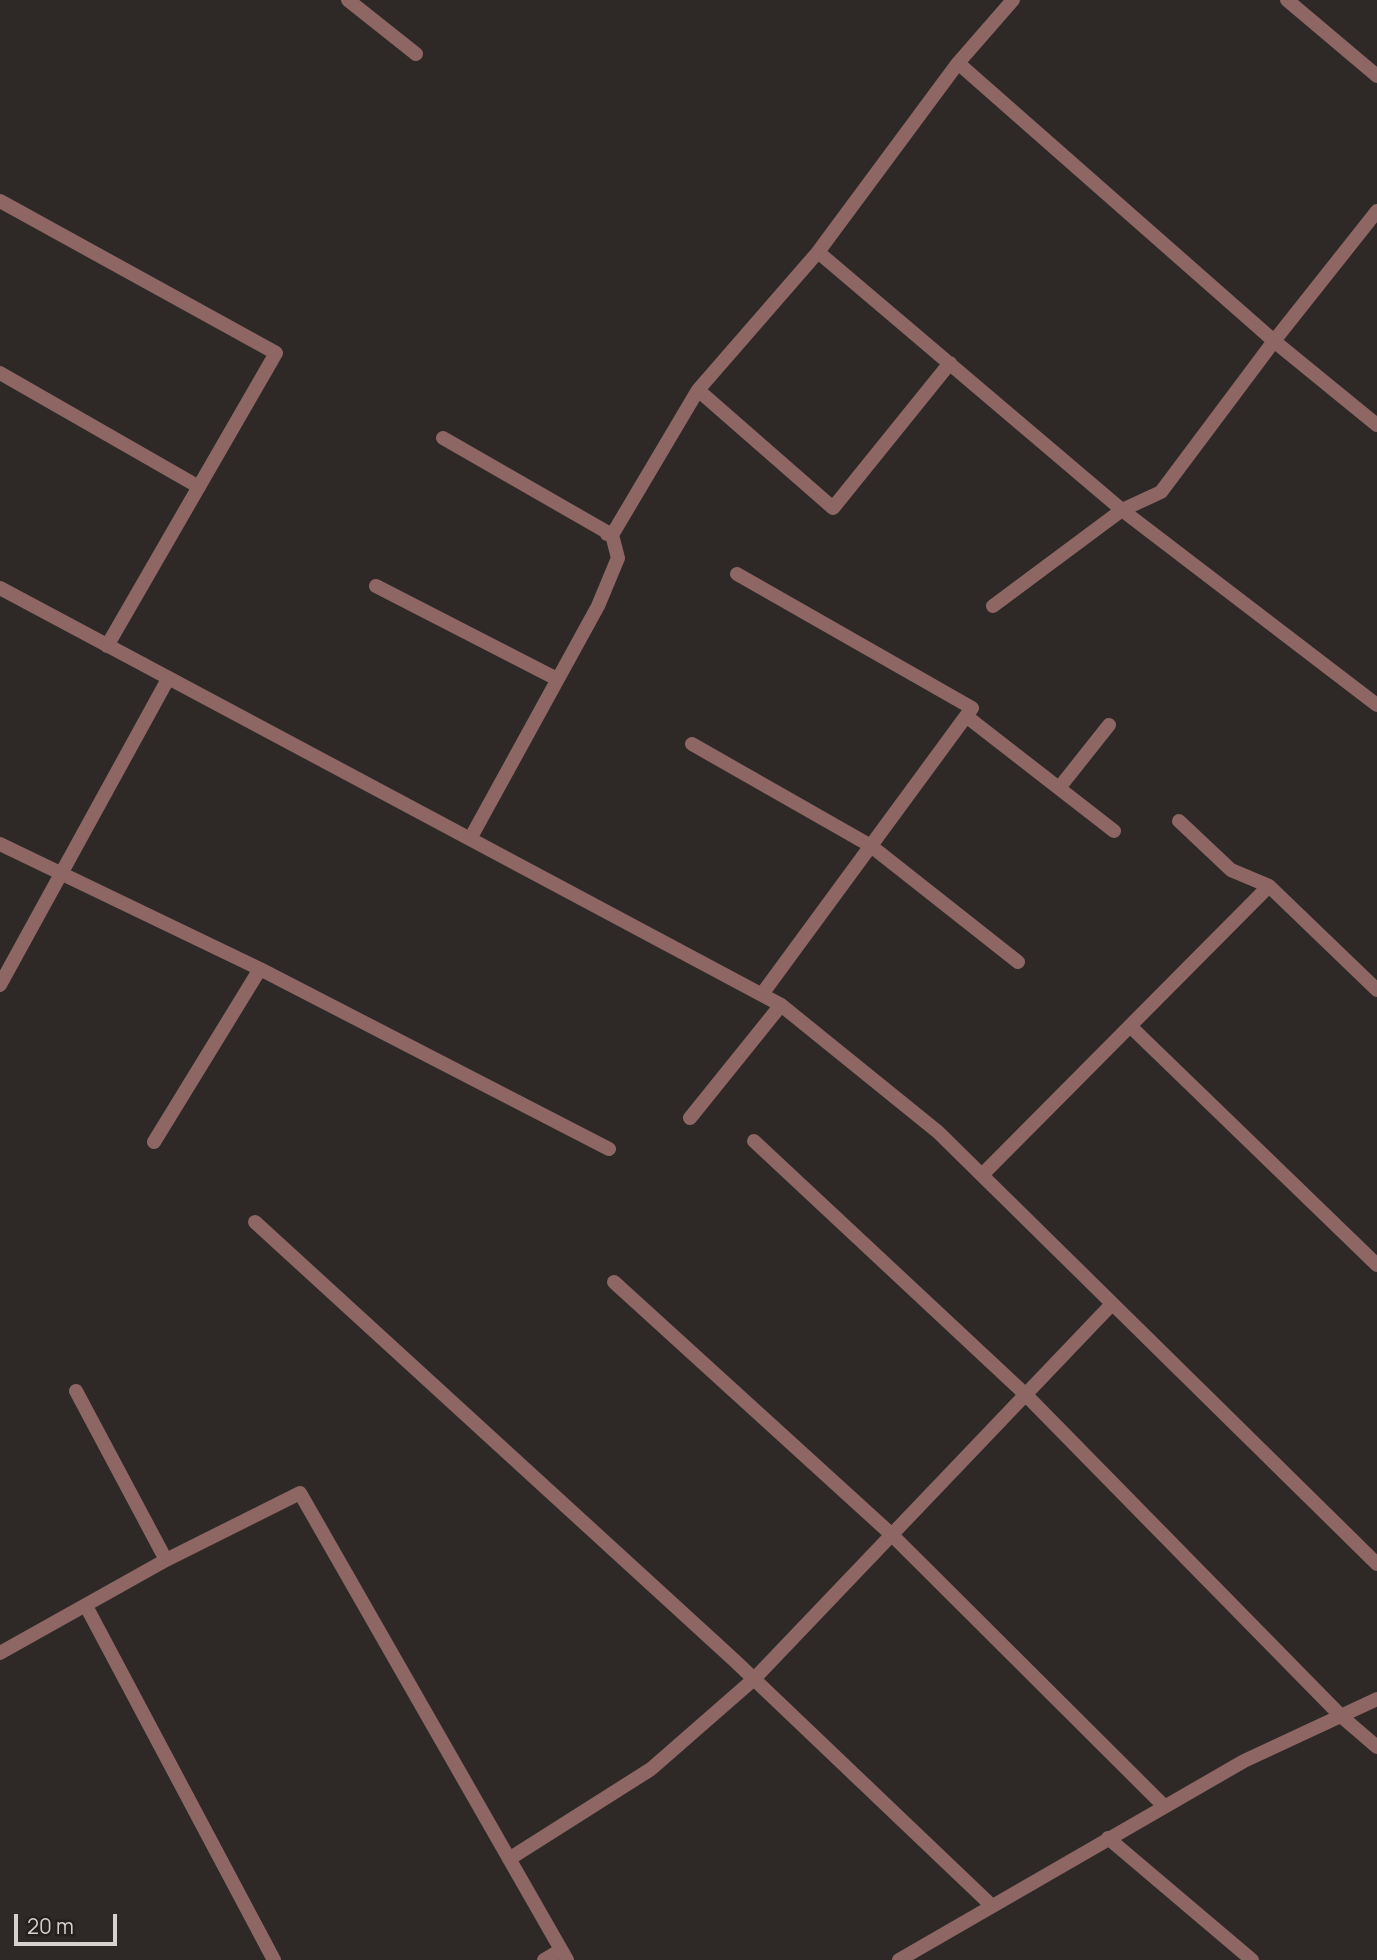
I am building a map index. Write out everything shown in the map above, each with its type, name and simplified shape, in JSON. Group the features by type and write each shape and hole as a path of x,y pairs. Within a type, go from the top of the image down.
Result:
{"street":[{"path":"348,0 416,54"},
{"path":"609,534 698,390 818,252 958,62 1013,0"},
{"path":"1287,0 1377,76"},
{"path":"958,62 1274,341 1377,425"},
{"path":"0,201 276,353 107,646"},
{"path":"993,606 1122,510 1161,492 1274,341 1377,211"},
{"path":"818,252 1122,510 1377,705"},
{"path":"698,390 833,508 950,363"},
{"path":"0,373 199,487"},
{"path":"443,438 609,534 618,558 598,606 470,839"},
{"path":"737,574 972,708 762,994"},
{"path":"376,586 557,679"},
{"path":"0,589 781,1005 938,1132 1377,1564"},
{"path":"0,985 168,679"},
{"path":"966,716 1114,831"},
{"path":"1059,788 1109,724"},
{"path":"692,744 871,846 1018,962"},
{"path":"1179,821 1231,870 1269,886 1377,990"},
{"path":"0,844 62,876 260,968 609,1149"},
{"path":"982,1175 1269,886"},
{"path":"153,1142 260,968"},
{"path":"690,1118 781,1005"},
{"path":"1130,1026 1377,1265"},
{"path":"754,1141 1026,1395 1341,1716 1377,1746"},
{"path":"255,1222 754,1679 991,1905"},
{"path":"614,1282 892,1535 1164,1806"},
{"path":"509,1859 651,1769 754,1679 1112,1304"},
{"path":"76,1391 166,1560"},
{"path":"0,1653 166,1560 300,1493 564,1955 544,1960"},
{"path":"86,1606 274,1960"},
{"path":"900,1960 1244,1761 1377,1699"},
{"path":"1108,1838 1252,1960"}]}
